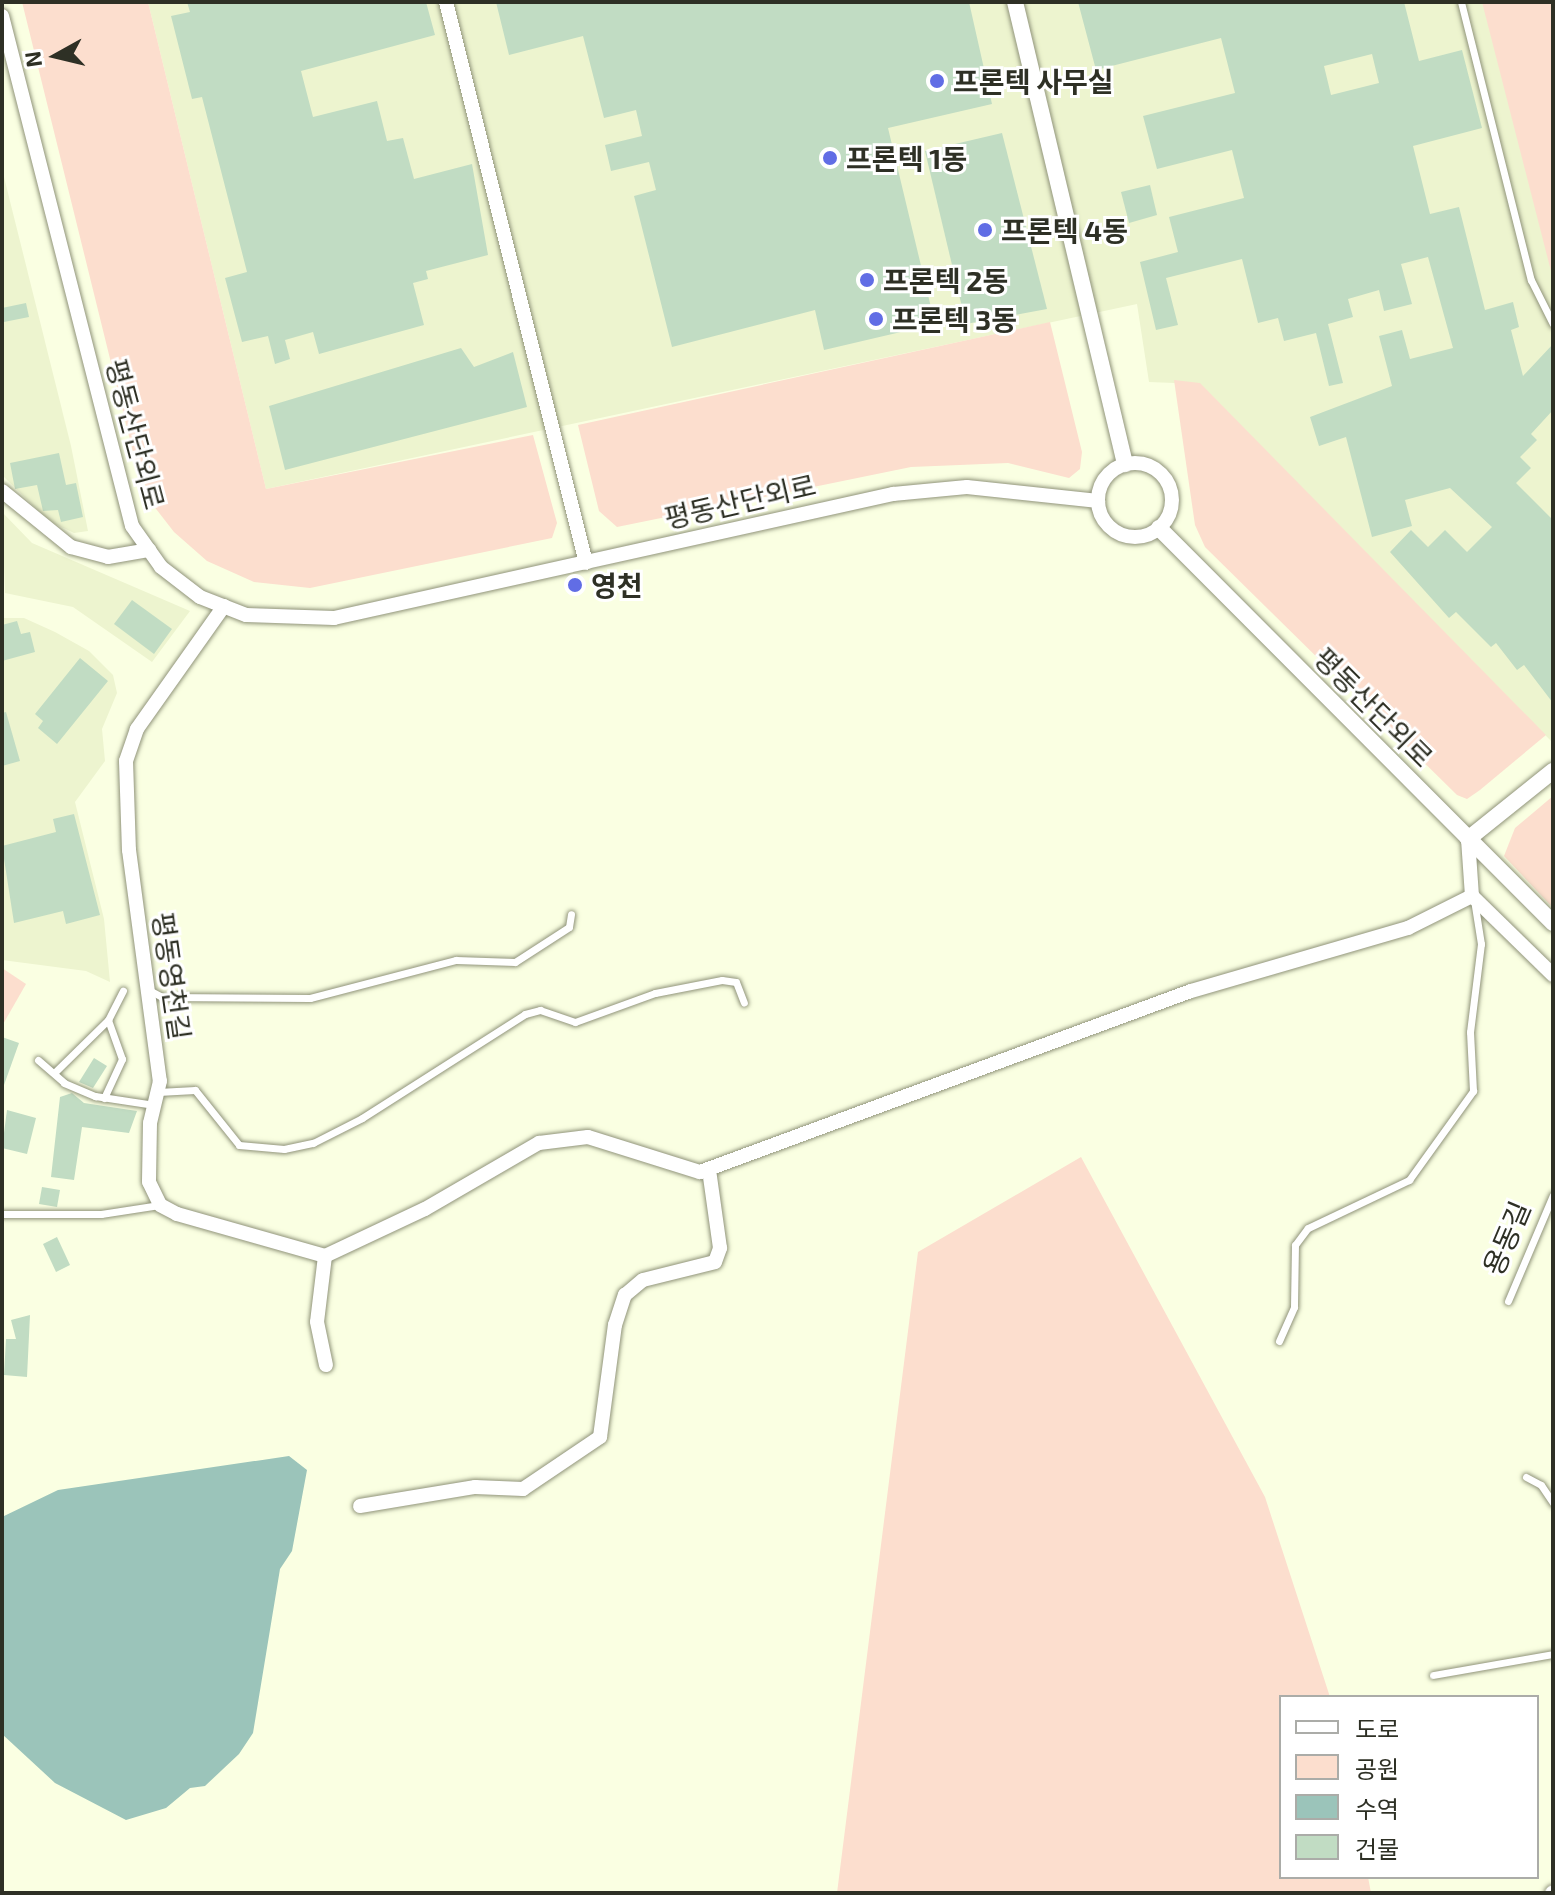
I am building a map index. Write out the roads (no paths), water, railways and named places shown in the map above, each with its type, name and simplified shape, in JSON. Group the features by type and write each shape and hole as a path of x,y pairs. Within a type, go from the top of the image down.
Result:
{"street":[{"path":"446,2 586,563"},
{"path":"1015,2 1125,464"},
{"name":"평동산단외로","path":"2,16 132,526 149,550 200,597 259,617 334,618 893,494 967,487 1098,501"},
{"path":"1125,464 1150,466 1168,485 1171,508 1159,528 1137,537 1115,531 1098,501 1105,478 1125,464"},
{"path":"2,491 71,547 108,557 149,550"},
{"name":"평동산단외로","path":"1159,528 1553,923"},
{"name":"평동영천길","path":"160,1205 149,1182 156,1098 147,989 129,850 126,761 137,729 224,606"},
{"path":"1553,771 1468,839 1472,896 1553,975"},
{"path":"160,1205 325,1256 561,1137 588,1137 690,1172 709,1170 1178,996 1408,928 1472,896"},
{"path":"360,1506 475,1487 512,1492 592,1446 604,1430 615,1325 625,1295 643,1280 715,1262 720,1248 709,1170"},
{"path":"325,1256 317,1311 326,1365"}],"lane":[{"path":"1461,2 1531,280 1553,324"},
{"path":"1279,1341 1294,1307 1295,1245 1308,1228 1409,1180 1473,1091 1470,1032 1481,944 1472,896"},
{"path":"147,989 162,997 299,998 456,960 515,962 569,927 571,914"},
{"path":"38,1060 64,1083 104,1098 156,1098 195,1090 239,1145 284,1149 313,1143 362,1118 525,1014 540,1010 575,1022 655,993 722,980 736,982 744,1003"},
{"path":"54,1073 108,1020 123,991"},
{"path":"104,1098 122,1059 108,1020"},
{"name":"용동길","path":"1508,1301 1553,1195"},
{"path":"2,1214 101,1214 160,1205"},
{"path":"1526,1477 1541,1485 1553,1503"},
{"path":"1433,1675 1553,1654"}],"water":[{"path":"289,1456 307,1470 292,1551 280,1569 253,1733 239,1754 205,1786 190,1788 166,1808 126,1820 55,1783 2,1734 2,1517 58,1490"}],"place":[{"name":"프론텍 사무실","path":"937,81"},
{"name":"프론텍 1동","path":"830,158"},
{"name":"프론텍 4동","path":"985,230"},
{"name":"프론텍 2동","path":"867,280"},
{"name":"프론텍 3동","path":"876,319"},
{"name":"영천","path":"575,585"}]}
